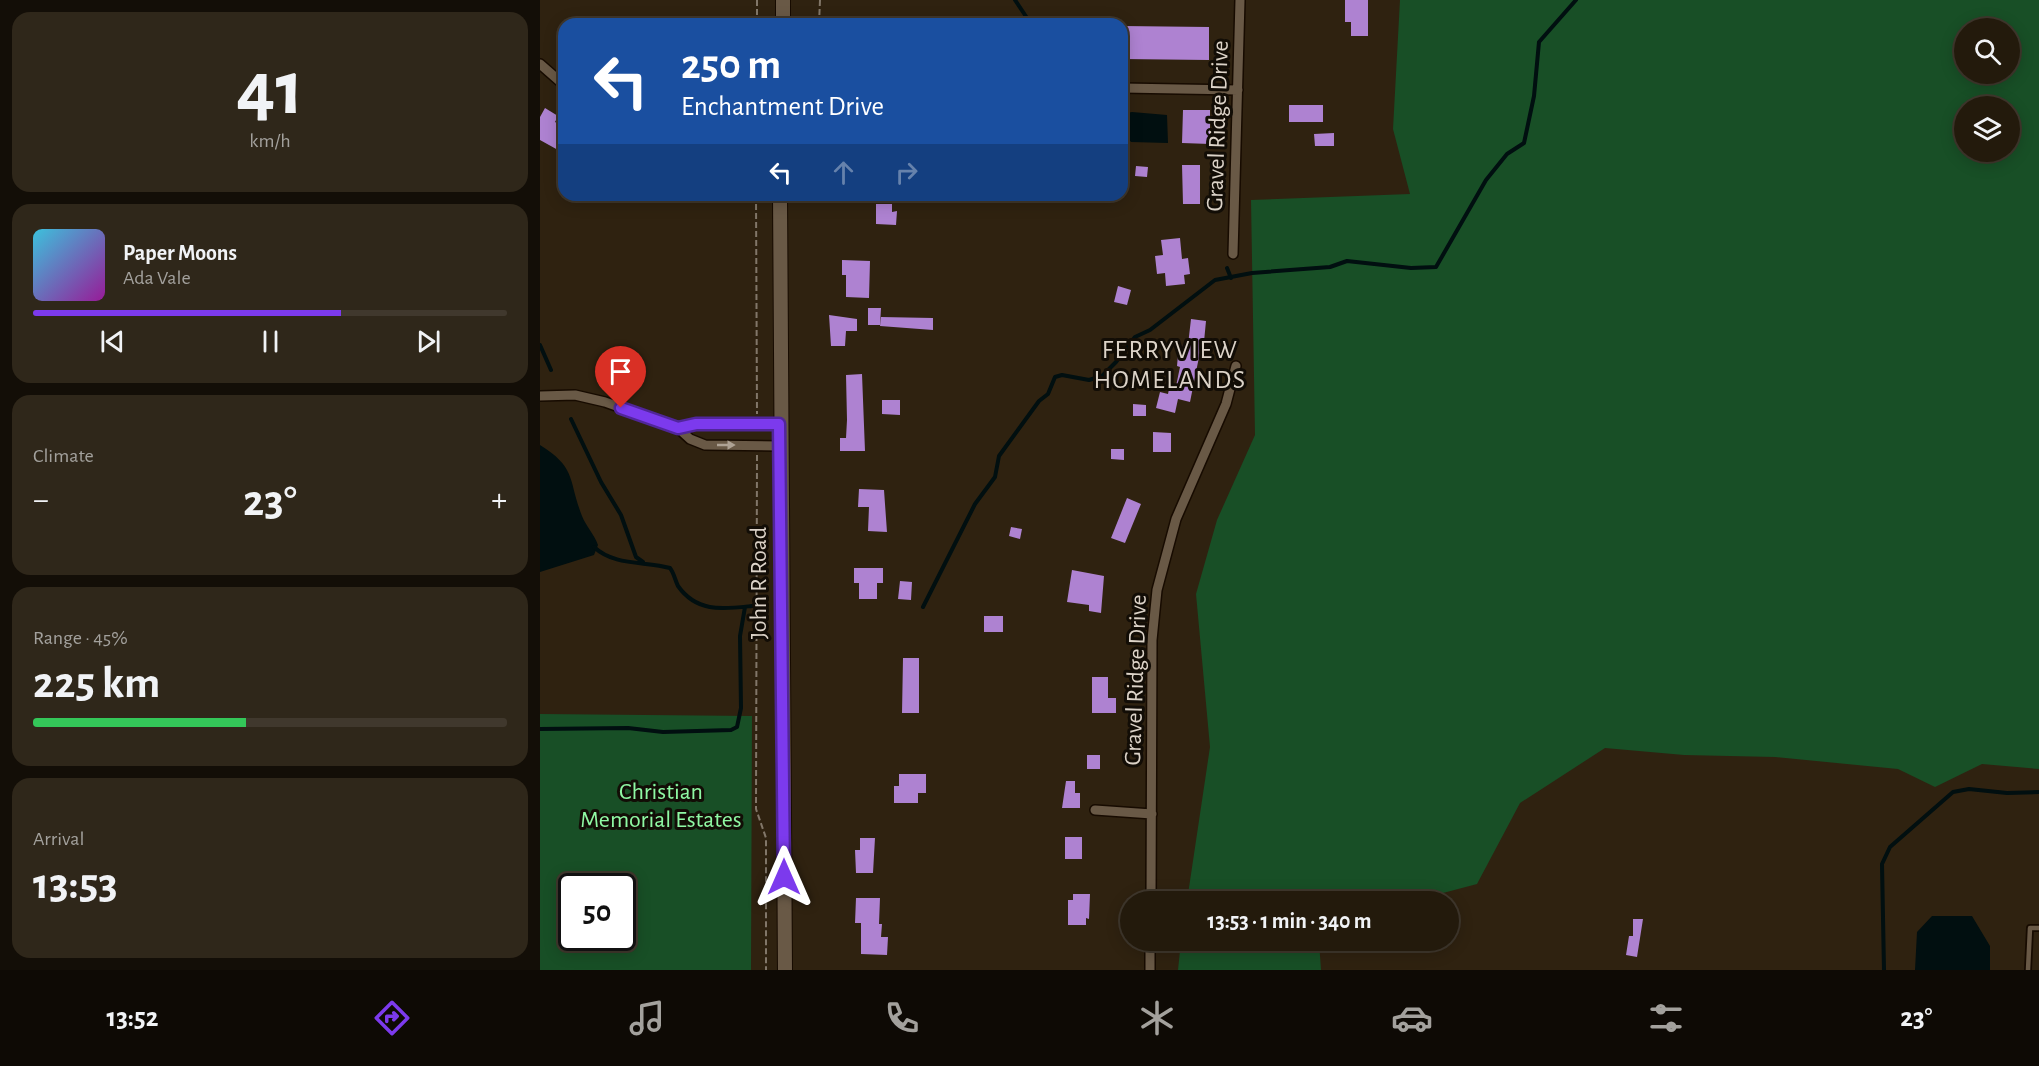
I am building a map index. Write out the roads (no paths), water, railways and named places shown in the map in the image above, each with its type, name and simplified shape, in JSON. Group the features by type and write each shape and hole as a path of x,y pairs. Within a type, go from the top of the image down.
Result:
{"main road":[{"path":"783,0 783,18"},
{"name":"John R Road","path":"780,201 779,424 784,970"}],"street":[{"name":"Gravel Ridge Drive","path":"1233,254 1240,0"},
{"path":"540,64 558,80"},
{"path":"1128,88 1238,90"},
{"name":"Gravel Ridge Drive","path":"1151,891 1152,640 1157,590 1176,519 1226,404 1236,366"},
{"path":"540,396 575,395 605,402 678,428 690,439 705,445 780,446"},
{"path":"678,428 696,424 779,424"},
{"path":"1095,810 1152,814"},
{"path":"1150,951 1150,970"}],"lane":[{"path":"2028,970 2030,928 2039,928"}],"waterway":[{"path":"1015,0 1027,18"},
{"path":"923,607 975,504 995,477 999,456 1039,401 1048,394 1055,377 1062,375 1089,380 1102,376 1135,337 1150,330 1215,280 1252,273 1330,267 1347,261 1411,268 1436,267 1486,180 1507,154 1524,143 1534,96 1539,42 1576,0"},
{"path":"1227,268 1231,278"},
{"path":"540,345 551,370"},
{"path":"571,419 601,482 621,515 636,557 643,562"},
{"path":"594,547 620,560 670,568 685,595 702,605 721,608 752,606"},
{"path":"540,729 628,728 663,732 731,730 737,727 741,708 740,636 745,607"},
{"path":"1884,970 1882,864 1890,847 1953,792 1969,789 2007,793 2039,792"}],"district":[{"name":"FERRYVIEW HOMELANDS","path":"1170,364"}],"park label":[{"name":"Christian Memorial Estates","path":"661,805"}]}
